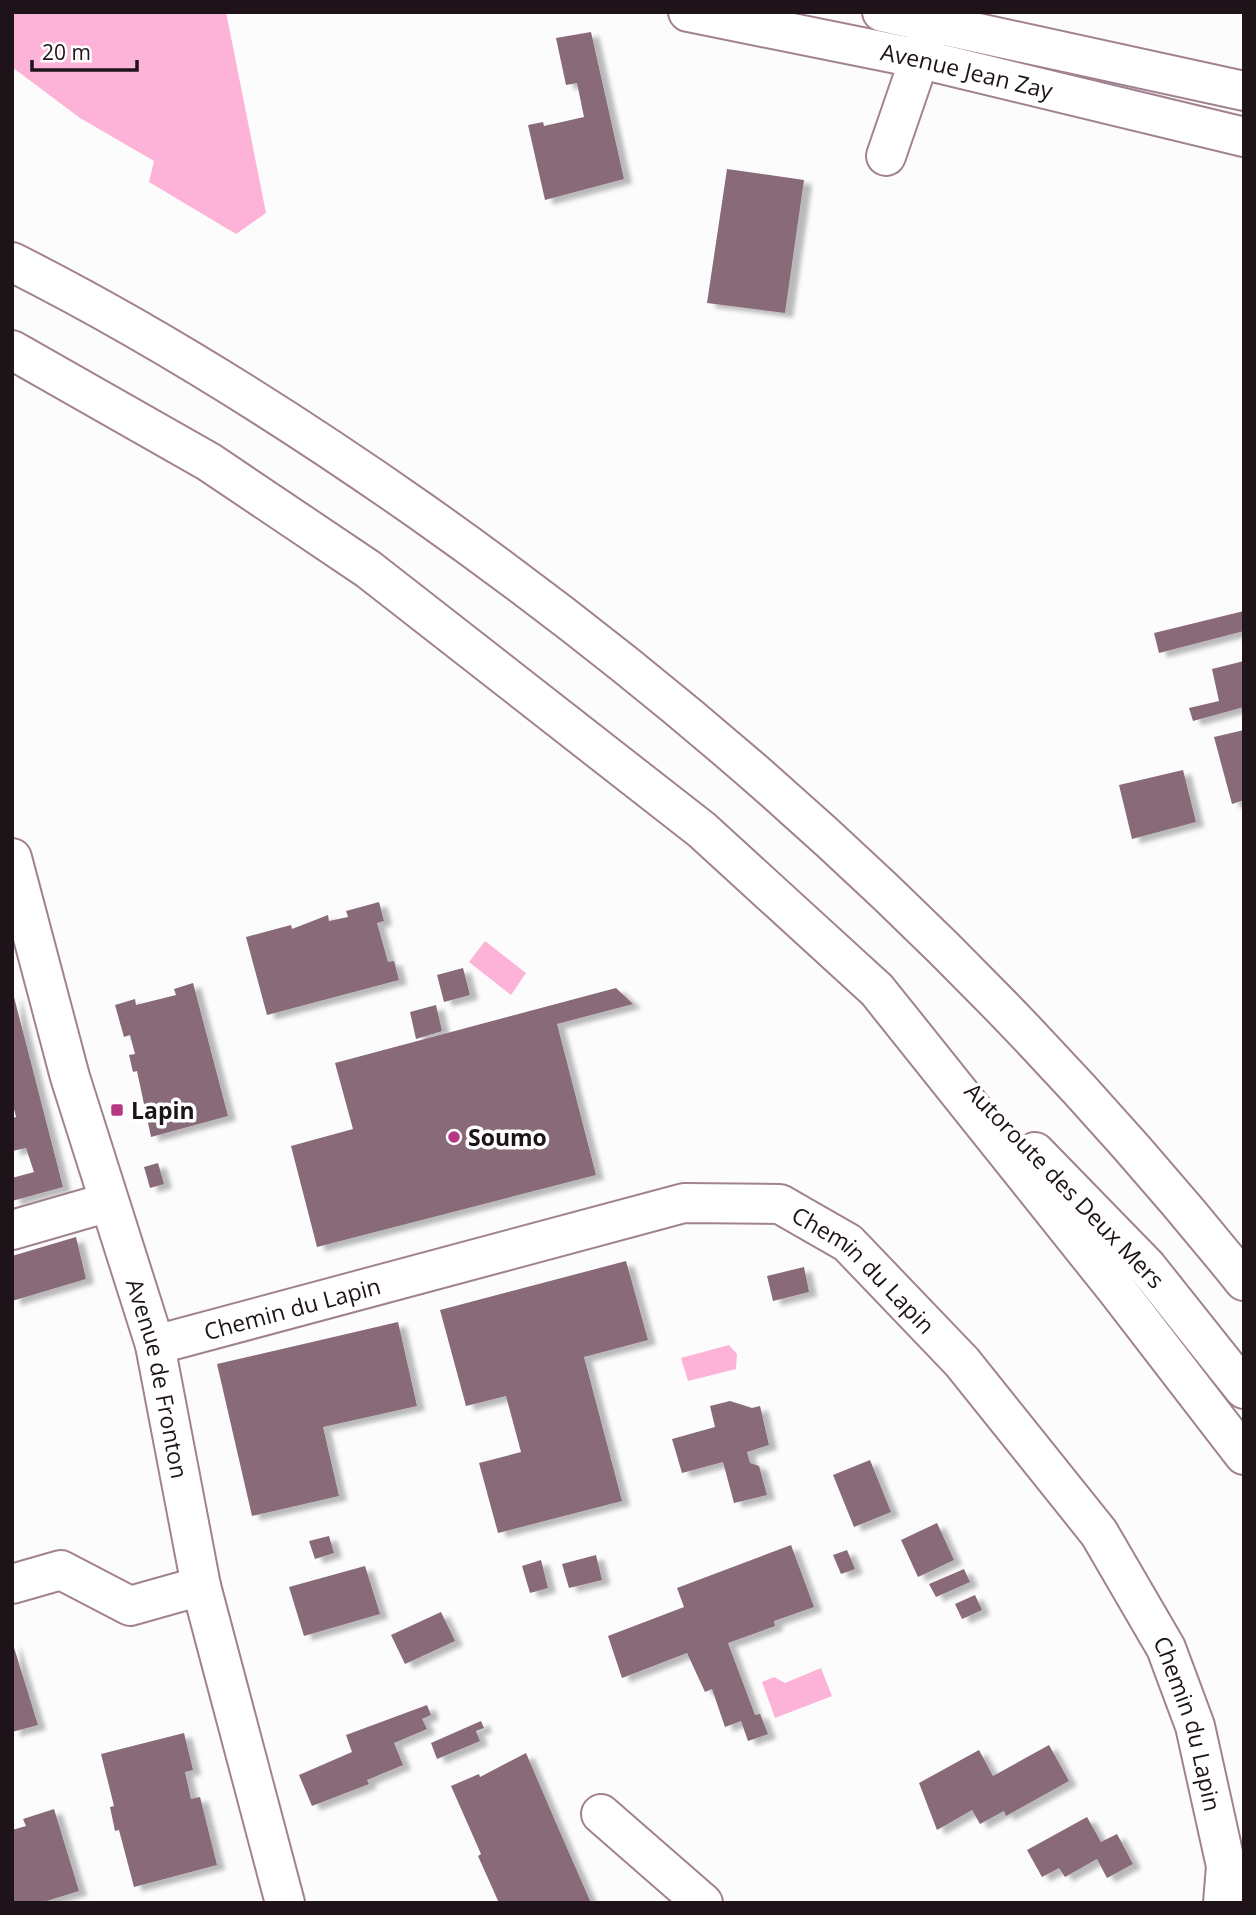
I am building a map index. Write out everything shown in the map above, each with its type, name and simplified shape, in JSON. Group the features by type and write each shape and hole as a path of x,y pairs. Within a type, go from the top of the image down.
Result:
{"main road":[{"name":"Avenue Jean Zay","path":"688,12 921,59 1244,137"},
{"name":"Avenue Jean Zay","path":"882,12 1244,91"},
{"path":"887,156 931,23"},
{"path":"12,262 87,300 268,407 533,590 653,687 758,774 928,932 1031,1035 1166,1185 1244,1281"},
{"path":"12,351 209,462 368,569 702,830 877,990 1116,1289 1244,1455"},
{"name":"Avenue de Fronton","path":"12,858 70,1077 155,1345 201,1586 285,1903"},
{"name":"Autoroute des Deux Mers","path":"877,990 1147,1267 1244,1389"},
{"path":"12,1230 109,1202"},
{"name":"Chemin du Lapin","path":"155,1345 684,1203 780,1204 848,1243 962,1362 1099,1534 1166,1648 1195,1726 1226,1866 1223,1903"},
{"path":"12,1584 61,1570 130,1606 201,1586"},
{"path":"601,1814 704,1903"}],"shaded area":[{"path":"12,12 226,12 266,213 236,234 149,182 154,161 80,118 12,67"},
{"path":"485,941 526,973 511,995 469,962"},
{"path":"729,1345 737,1354 736,1369 688,1381 681,1358"},
{"path":"821,1668 832,1696 775,1718 762,1682 774,1677 785,1683"}],"building":[{"path":"591,32 624,179 545,200 528,125 543,122 544,126 584,117 577,83 566,85 556,38"},
{"path":"727,169 804,180 785,313 707,303"},
{"path":"1244,611 1244,631 1159,653 1154,633"},
{"path":"1244,661 1244,707 1193,721 1189,708 1219,701 1212,669"},
{"path":"1244,730 1244,800 1232,804 1214,737"},
{"path":"1183,770 1196,822 1132,839 1119,785"},
{"path":"379,902 384,921 377,923 388,962 394,961 399,980 267,1015 246,937 291,925 292,929 328,915 329,921 348,917 346,911"},
{"path":"463,968 470,995 444,1002 437,975"},
{"path":"193,983 228,1116 151,1137 137,1071 133,1072 129,1055 135,1054 130,1035 124,1037 115,1005 135,999 136,1005 176,995 174,989"},
{"name":"Soumo","path":"616,988 633,1004 557,1024 596,1175 317,1247 291,1146 353,1129 335,1063"},
{"path":"13,993 63,1187 12,1201 12,1178 34,1172 26,1148 12,1151 12,1118 16,1117 12,1101"},
{"path":"436,1005 442,1031 416,1039 410,1012"},
{"path":"158,1163 164,1184 150,1188 144,1167"},
{"path":"76,1237 86,1279 12,1301 12,1256"},
{"path":"626,1261 648,1340 584,1357 622,1501 498,1533 479,1463 521,1452 506,1396 466,1406 440,1310"},
{"path":"804,1267 809,1292 773,1301 767,1276"},
{"path":"398,1322 417,1406 323,1427 339,1496 252,1516 217,1364"},
{"path":"730,1401 752,1408 760,1406 769,1445 747,1452 750,1463 759,1466 767,1495 734,1503 723,1462 682,1473 672,1439 715,1427 710,1406"},
{"path":"870,1460 891,1512 854,1527 833,1475"},
{"path":"937,1523 954,1560 918,1577 901,1540"},
{"path":"329,1536 334,1553 315,1559 309,1541"},
{"path":"791,1545 814,1607 774,1621 775,1626 728,1643 755,1715 760,1714 768,1734 748,1741 741,1721 725,1727 712,1689 705,1692 687,1653 622,1678 608,1636 684,1607 677,1588"},
{"path":"847,1550 855,1569 841,1574 833,1555"},
{"path":"596,1555 602,1580 569,1588 562,1564"},
{"path":"541,1560 548,1588 530,1593 522,1566"},
{"path":"365,1566 380,1614 304,1636 289,1587"},
{"path":"964,1569 970,1582 936,1597 929,1584"},
{"path":"975,1595 982,1610 962,1619 955,1604"},
{"path":"441,1612 455,1641 405,1664 391,1635"},
{"path":"12,1641 38,1725 12,1732"},
{"path":"427,1705 431,1715 422,1719 427,1729 394,1743 403,1765 367,1780 369,1784 312,1806 299,1775 352,1752 346,1735"},
{"path":"481,1721 484,1728 476,1731 480,1741 437,1759 431,1743"},
{"path":"184,1733 193,1770 185,1772 191,1799 200,1797 217,1865 134,1887 119,1830 115,1831 110,1807 114,1806 101,1754"},
{"path":"1049,1745 1069,1781 1006,1816 1004,1811 980,1824 972,1810 937,1830 919,1783 979,1750 993,1776"},
{"path":"526,1753 591,1903 499,1903 478,1856 481,1854 451,1786 479,1774 480,1777"},
{"path":"54,1809 79,1891 40,1903 12,1903 12,1830 26,1826 23,1819"},
{"path":"1087,1817 1101,1842 1117,1834 1133,1864 1107,1878 1097,1859 1065,1877 1059,1868 1042,1877 1027,1850"}],"place":[{"name":"Lapin","path":"117,1110"},
{"name":"Soumo","path":"454,1137"}]}
